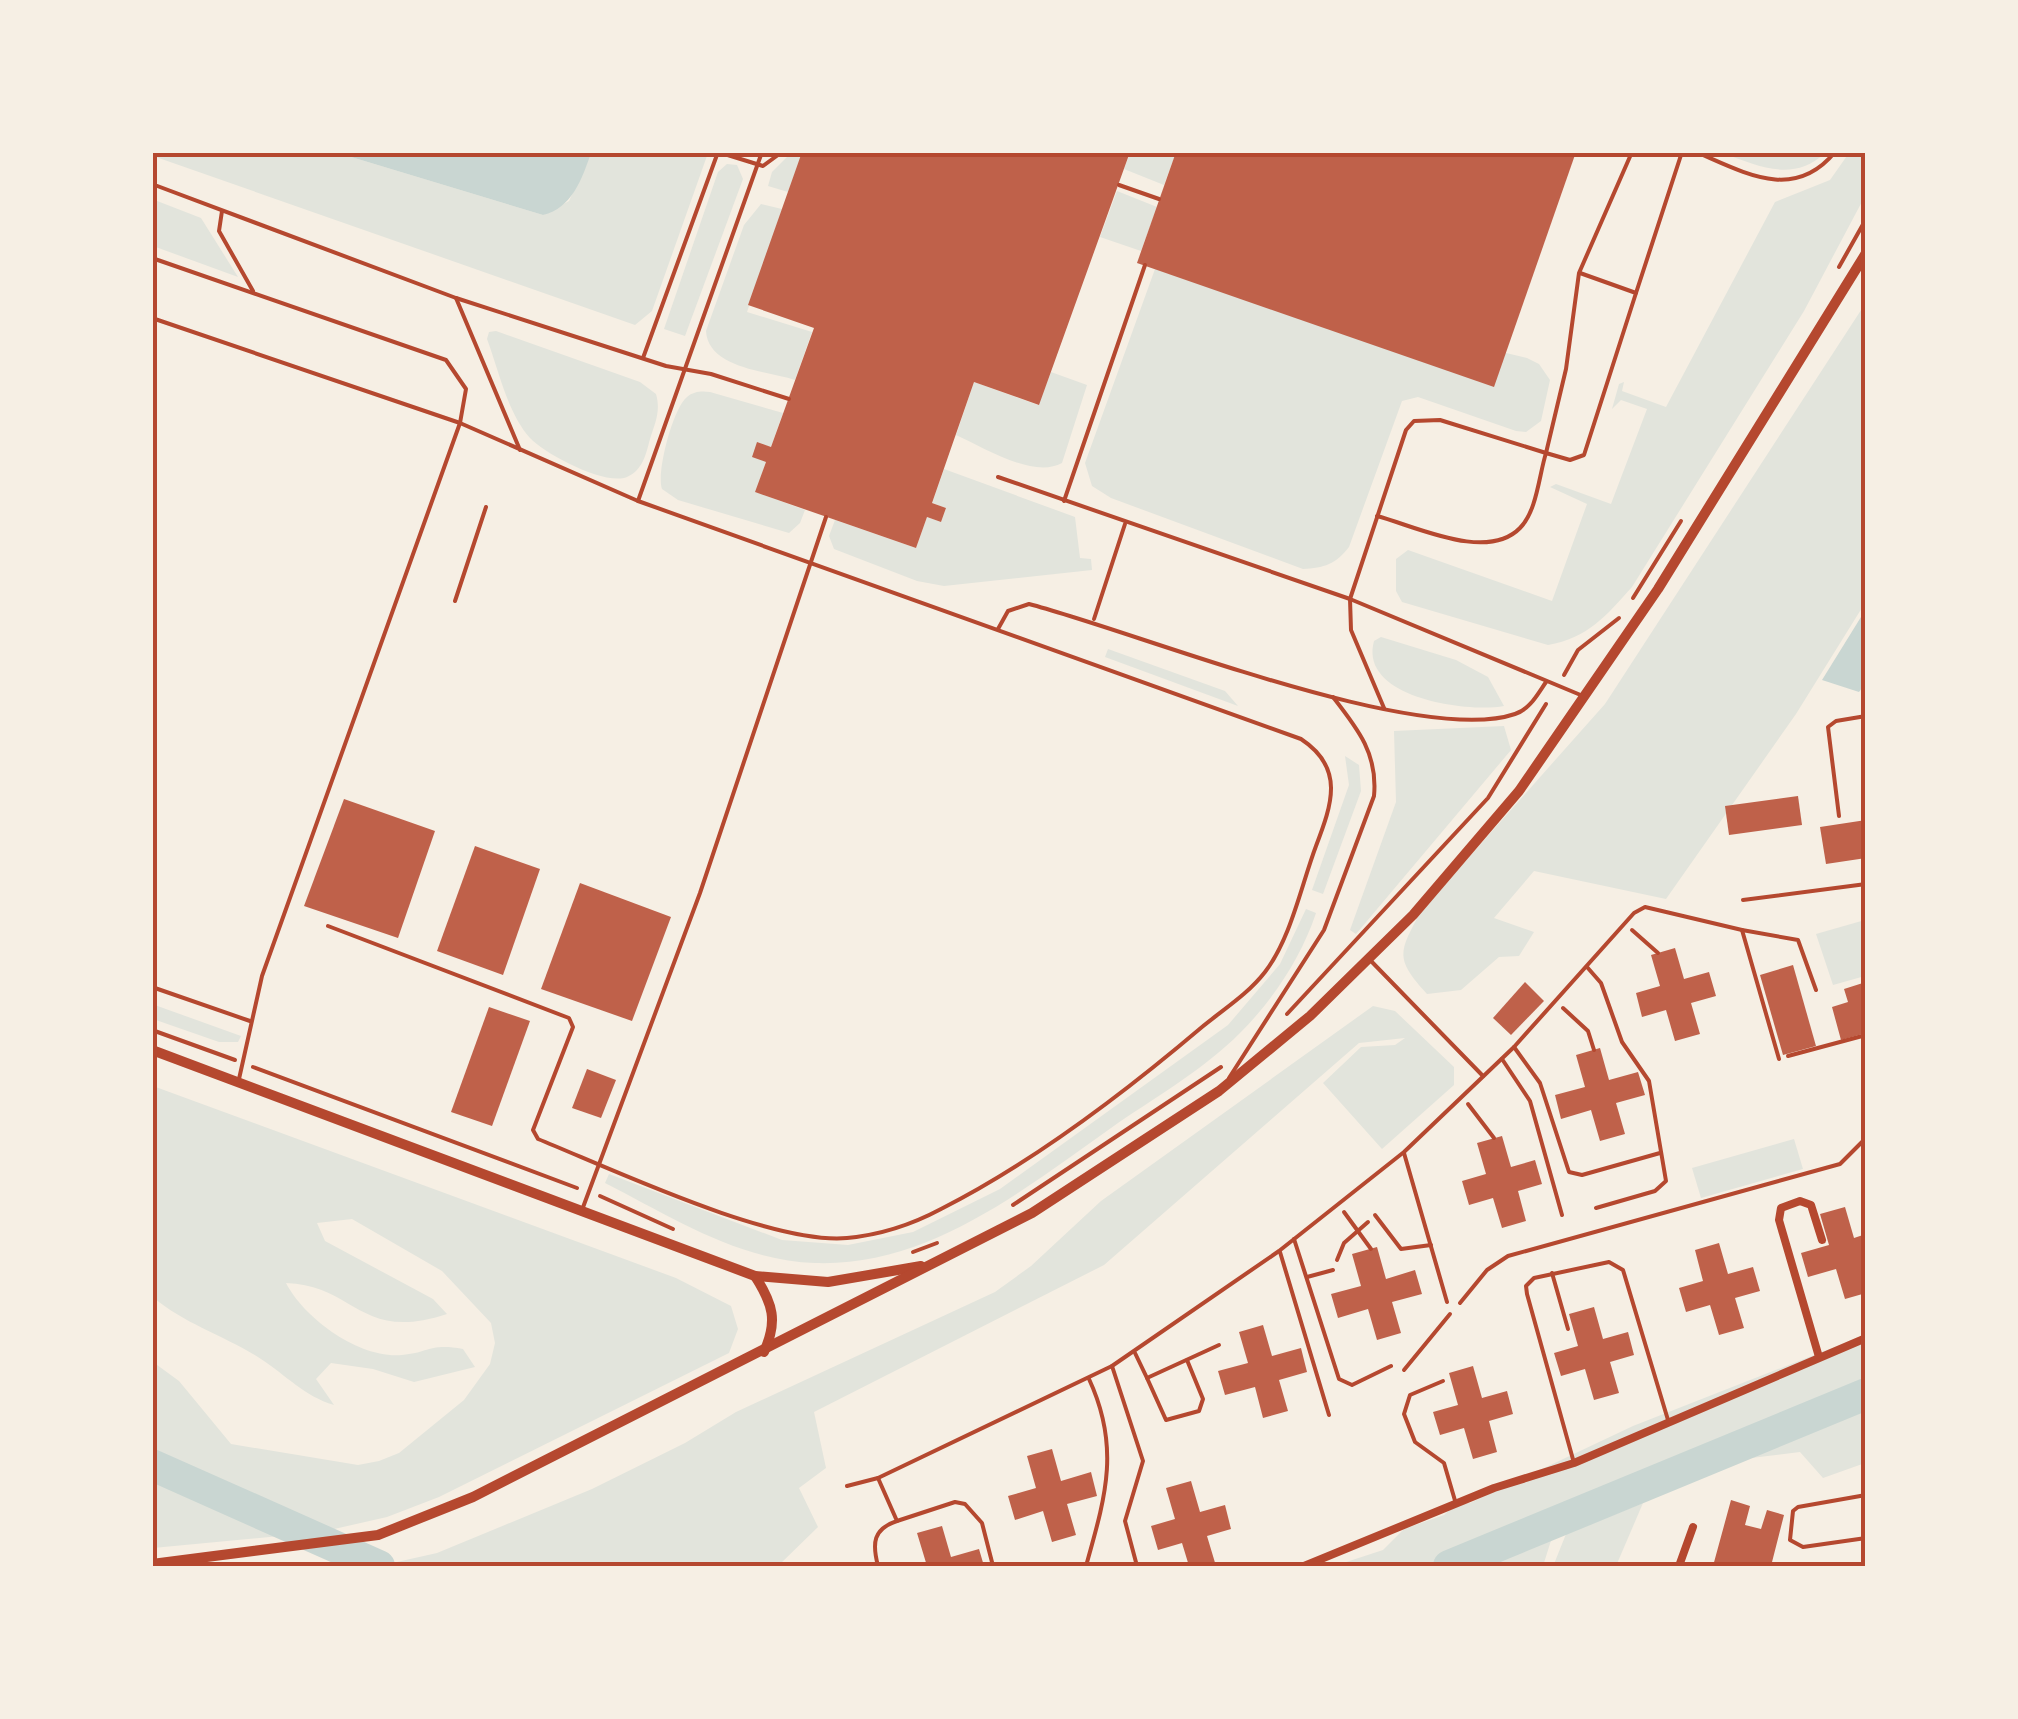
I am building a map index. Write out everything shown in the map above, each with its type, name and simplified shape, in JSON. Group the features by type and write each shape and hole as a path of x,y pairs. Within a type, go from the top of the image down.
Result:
{"street":[{"path":"152,1564 378,1535 472,1497 763,1353 1032,1213 1219,1092 1370,960 1519,790 1658,589 1866,253"},
{"path":"152,1050 755,1276 828,1282 876,1277 937,1262"},
{"path":"1819,1357 1779,1220 1781,1208 1793,1202 1811,1206 1822,1240"},
{"path":"755,1276 770,1300 774,1321 763,1353"},
{"path":"1304,1566 1456,1504 1574,1463 1866,1338"},
{"path":"1679,1566 1693,1527"}],"lane":[{"path":"643,358 718,152 757,166 770,163 782,152"},
{"path":"638,501 762,152"},
{"path":"1377,516 1488,544 1520,528 1529,512 1566,369 1579,273 1632,152"},
{"path":"1384,708 1351,630 1350,599 1406,430 1414,421 1440,420 1570,460 1584,455 1682,152"},
{"path":"1696,152 1766,181 1788,182 1824,166 1835,152"},
{"path":"152,184 456,298 788,399"},
{"path":"222,211 219,231 254,294"},
{"path":"152,258 446,360 466,388 460,424 315,818 250,1022 238,1081"},
{"path":"1064,501 1145,265"},
{"path":"1579,273 1636,292"},
{"path":"456,298 520,450"},
{"path":"152,318 460,424 638,501 1300,739 1318,751 1329,770 1332,796 1268,968 1251,989 1118,1094 987,1182 912,1222 848,1238 784,1231 597,1163 533,1133 572,1028 570,1018 328,926"},
{"path":"998,477 1350,599 1583,696"},
{"path":"455,601 486,507"},
{"path":"582,1210 700,893 826,517"},
{"path":"1094,621 1126,524"},
{"path":"998,629 1008,611 1029,604 1334,697 1467,720 1502,717 1530,706 1547,680"},
{"path":"1219,1092 1324,930 1369,813 1376,773 1371,753 1334,697"},
{"path":"1838,816 1828,727 1836,721 1866,716"},
{"path":"1743,900 1866,884"},
{"path":"847,1486 878,1478 1089,1379 1135,1353 1279,1251 1404,1152 1514,1048 1634,913 1645,908 1798,940 1816,990"},
{"path":"1742,930 1779,1059"},
{"path":"1370,960 1483,1076"},
{"path":"1588,967 1601,983 1622,1042 1649,1081 1666,1181 1662,1188 1596,1208"},
{"path":"152,987 250,1022"},
{"path":"1514,1048 1540,1083 1569,1172 1582,1175 1660,1153"},
{"path":"1502,1059 1530,1101 1562,1215"},
{"path":"1404,1152 1447,1302"},
{"path":"1376,1216 1401,1249 1431,1245"},
{"path":"1294,1239 1339,1380 1352,1384 1390,1366"},
{"path":"1279,1251 1329,1415"},
{"path":"1574,1463 1526,1294 1529,1281 1609,1262 1623,1270 1668,1422"},
{"path":"1307,1278 1333,1270"},
{"path":"1552,1273 1568,1330"},
{"path":"1147,1378 1219,1345"},
{"path":"1135,1353 1166,1420 1199,1411 1204,1399 1187,1360"},
{"path":"1112,1366 1143,1461 1126,1520 1137,1566"},
{"path":"1086,1566 1110,1470 1106,1435 1089,1379"},
{"path":"1443,1381 1410,1395 1404,1414 1415,1442 1444,1463 1456,1504"},
{"path":"878,1478 897,1520"},
{"path":"1866,1495 1798,1507 1792,1511 1790,1540 1796,1547 1811,1547 1866,1538"},
{"path":"878,1566 875,1536 881,1526 956,1502 965,1504 982,1523 993,1566"}],"path":[{"path":"1118,184 1159,199"},
{"path":"1838,267 1866,218"},
{"path":"1630,601 1684,517"},
{"path":"1285,1016 1488,798 1578,650 1620,618"},
{"path":"1638,935 1658,953"},
{"path":"1567,1012 1588,1031 1594,1050"},
{"path":"152,1030 650,1215 678,1231"},
{"path":"1779,1059 1866,1035"},
{"path":"1005,1210 1228,1062"},
{"path":"1473,1110 1494,1138"},
{"path":"1404,1370 1486,1270 1508,1256 1840,1164 1866,1138"},
{"path":"1333,1270 1344,1243 1376,1216"},
{"path":"1351,1218 1371,1249"},
{"path":"900,1256 947,1238"}],"shaded area":[{"path":"153,152 338,153 543,215 569,201 591,153 708,153 652,311 635,325 153,156"},
{"path":"338,153 591,153 569,199 543,215"},
{"path":"791,153 802,153 788,192 768,186 772,172"},
{"path":"1130,153 1176,153 1164,185 1124,169"},
{"path":"1723,153 1825,153 1813,162 1788,170 1762,167"},
{"path":"1849,153 1865,153 1865,196 1804,311 1632,587 1614,607 1585,631 1548,645 1402,602 1396,591 1396,559 1408,550 1552,601 1587,504 1550,487 1556,484 1611,504 1647,409 1621,400 1612,409 1619,384 1624,382 1622,391 1666,407 1775,202 1830,180"},
{"path":"727,164 737,165 743,179 685,336 664,329 718,172"},
{"path":"1117,191 1157,207 1141,251 1100,237"},
{"path":"152,199 201,218 238,277 153,246"},
{"path":"761,204 782,209 747,312 812,332 795,380 727,360 709,343 706,331 744,225"},
{"path":"1155,269 1527,358 1539,364 1550,380 1541,421 1526,432 1516,431 1418,397 1402,401 1349,547 1334,561 1317,568 1303,569 1111,498 1092,486 1085,463"},
{"path":"1865,304 1865,603 1796,714 1666,899 1534,871 1494,918 1534,932 1519,956 1499,957 1461,990 1427,994 1409,972 1403,954 1421,911 1605,704"},
{"path":"496,331 640,382 656,394 655,422 637,470 617,479 591,473 561,460 530,438 509,404 487,339 489,332"},
{"path":"1051,372 1087,385 1062,463 1050,467 1023,464 956,435 974,382 1038,405"},
{"path":"710,392 783,413 771,447 757,443 766,462 756,492 805,510 800,523 789,533 678,500 662,489 664,456 676,414 690,395"},
{"path":"944,469 1075,517 1080,558 1091,559 1092,570 944,586 917,581 834,549 829,536 835,520 916,548 927,517 941,522 946,508 932,503"},
{"path":"1861,617 1865,621 1865,684 1859,692 1822,680"},
{"path":"1381,637 1456,660 1488,677 1504,706 1443,704 1399,688 1382,676 1374,660 1374,641"},
{"path":"1108,649 1225,691 1238,706 1105,657"},
{"path":"1504,726 1511,750 1356,934 1350,930 1396,802 1394,731"},
{"path":"1345,756 1359,765 1361,791 1323,894 1312,890 1349,785"},
{"path":"1306,909 1316,913 1285,978 1264,1007 1226,1046 1013,1196 938,1237 899,1252 858,1261 786,1260 706,1235 605,1183 609,1174 782,1240 848,1245 913,1232 1000,1189 1228,1025 1280,964"},
{"path":"1865,920 1865,976 1833,985 1816,934"},
{"path":"152,1004 241,1036 238,1042 219,1042 153,1019"},
{"path":"1373,1006 1395,1011 1454,1067 1454,1085 1382,1149 1323,1083 1361,1047 1395,1045 1405,1038 1359,1043 1104,1265 814,1412 826,1468 799,1488 818,1527 778,1566 379,1566 437,1553 592,1489 685,1443 736,1412 995,1292 1031,1266 1101,1201"},
{"path":"153,1086 676,1278 731,1306 738,1329 729,1353 439,1497 387,1517 321,1532 153,1548 153,1362 179,1381 231,1444 358,1465 399,1453 464,1400 490,1364 495,1343 491,1323 442,1271 352,1219 317,1223 325,1241 433,1299 447,1314 395,1322 309,1286 286,1283 294,1296 335,1334 368,1350 402,1355 452,1347 463,1349 475,1367 414,1382 373,1369 331,1363 316,1379 334,1405 153,1297"},
{"path":"1794,1139 1803,1169 1701,1198 1692,1168"},
{"path":"1865,1335 1865,1463 1823,1478 1800,1452 1718,1462 1554,1531 1543,1566 1334,1566 1383,1550 1404,1529 1444,1515 1456,1504 1470,1503 1633,1426"},
{"path":"1643,1503 1616,1566 1554,1564 1566,1534"}],"building":[{"path":"802,152 1130,152 1039,405 974,382 932,503 946,508 941,522 927,517 916,548 755,492 766,462 752,457 757,442 771,447 814,328 748,305"},
{"path":"1176,152 1576,152 1494,387 1137,263"},
{"path":"1798,796 1802,825 1729,835 1725,806"},
{"path":"344,799 435,831 398,938 304,906"},
{"path":"1866,820 1866,858 1826,864 1820,827"},
{"path":"475,846 540,869 503,975 437,951"},
{"path":"580,883 671,917 632,1021 541,989"},
{"path":"1675,948 1684,979 1709,972 1716,996 1691,1003 1700,1034 1675,1041 1666,1010 1642,1017 1636,993 1660,986 1651,955"},
{"path":"1793,965 1816,1046 1783,1055 1760,975"},
{"path":"1525,982 1544,1001 1511,1035 1493,1018"},
{"path":"1866,982 1866,1033 1841,1040 1832,1007 1848,1002 1844,989"},
{"path":"489,1007 530,1021 492,1126 451,1112"},
{"path":"1600,1048 1609,1080 1638,1072 1645,1095 1616,1103 1625,1134 1600,1141 1591,1110 1561,1119 1555,1095 1585,1087 1576,1055"},
{"path":"587,1069 616,1080 601,1118 572,1108"},
{"path":"1502,1136 1511,1167 1535,1160 1542,1184 1518,1191 1526,1221 1502,1228 1493,1198 1469,1205 1462,1181 1486,1174 1477,1143"},
{"path":"1845,1207 1854,1238 1866,1234 1866,1260 1861,1262 1866,1293 1845,1299 1836,1269 1808,1277 1801,1253 1829,1245 1820,1214"},
{"path":"1719,1243 1728,1274 1753,1267 1760,1291 1735,1298 1744,1328 1719,1335 1710,1305 1686,1312 1679,1288 1703,1281 1695,1250"},
{"path":"1377,1247 1386,1279 1415,1270 1422,1294 1392,1302 1401,1333 1377,1340 1368,1309 1338,1318 1331,1294 1361,1286 1352,1254"},
{"path":"1594,1307 1603,1339 1628,1332 1634,1355 1610,1362 1619,1393 1594,1400 1585,1369 1561,1376 1554,1353 1578,1346 1569,1314"},
{"path":"1263,1325 1272,1356 1301,1348 1307,1372 1279,1380 1288,1411 1263,1418 1255,1387 1225,1395 1218,1371 1248,1363 1239,1332"},
{"path":"1473,1366 1482,1398 1507,1391 1513,1414 1489,1421 1497,1452 1473,1459 1464,1428 1440,1435 1433,1412 1458,1405 1449,1373"},
{"path":"1052,1449 1061,1481 1091,1472 1097,1496 1067,1504 1076,1535 1052,1542 1043,1511 1015,1520 1008,1496 1036,1488 1027,1456"},
{"path":"1191,1481 1200,1512 1225,1505 1231,1529 1207,1536 1216,1566 1189,1566 1182,1543 1158,1550 1151,1526 1175,1519 1166,1488"},
{"path":"1731,1500 1750,1506 1745,1525 1761,1529 1767,1510 1784,1515 1771,1566 1713,1566"},
{"path":"942,1526 951,1557 979,1549 984,1566 927,1566 917,1533"}],"waterway":[{"path":"1449,1566 1866,1394"},
{"path":"152,1465 379,1566"}]}
